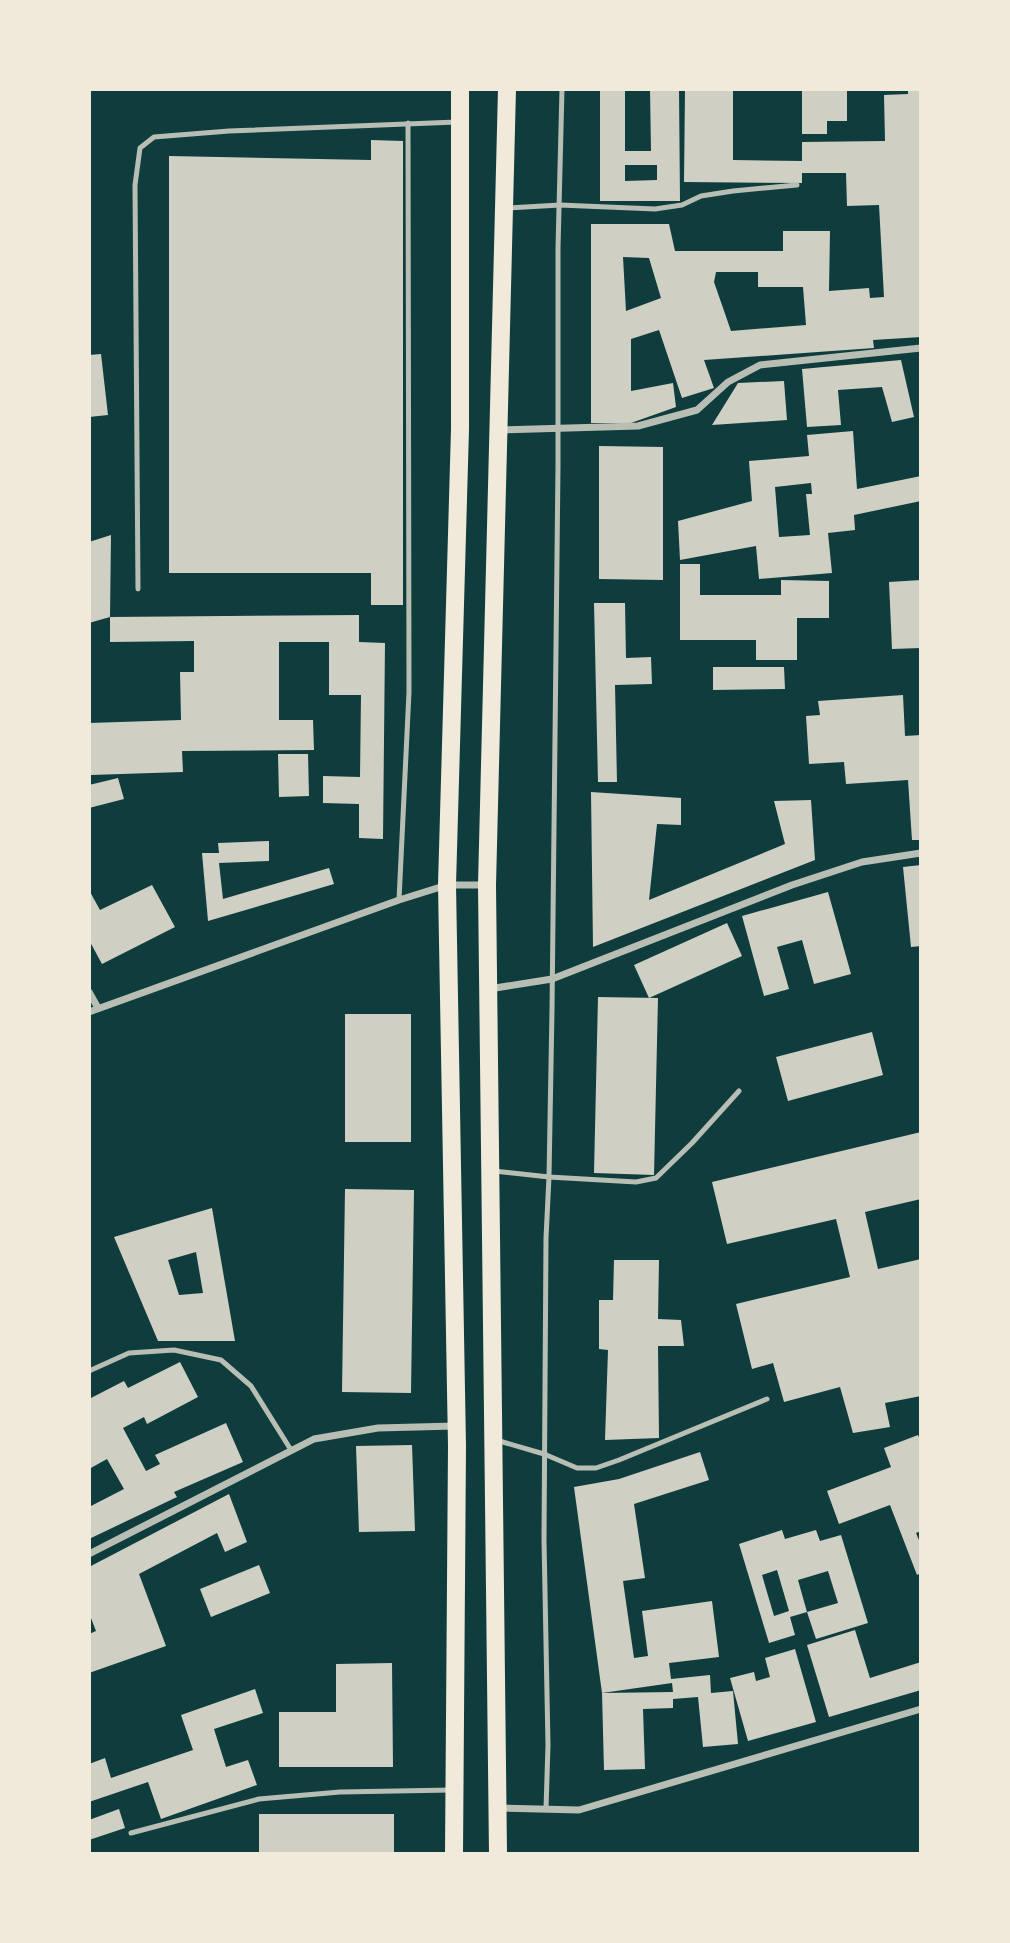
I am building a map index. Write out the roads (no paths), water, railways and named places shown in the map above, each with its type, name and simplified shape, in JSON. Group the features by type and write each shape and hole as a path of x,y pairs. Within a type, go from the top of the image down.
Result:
{"main road":[{"path":"454,1854 457,1426 447,886 460,429 460,89"},
{"path":"498,1854 487,885 507,89"}],"street":[{"path":"499,430 638,426 697,410 729,382 760,365 921,348"},
{"path":"488,989 552,979 792,886 862,862 921,853"},
{"path":"89,1012 399,901 447,886 487,885"},
{"path":"89,992 99,1008"},
{"path":"89,1554 314,1439 378,1428 457,1426"},
{"path":"497,1808 579,1811 921,1709"}],"lane":[{"path":"546,1810 546,1238 552,979 562,89"},
{"path":"138,589 135,185 140,148 154,137 229,131 460,122"},
{"path":"399,901 409,692 408,123"},
{"path":"504,208 559,205 655,209 682,205 701,196 797,185"},
{"path":"491,1171 636,1182 656,1178 739,1091"},
{"path":"89,1371 129,1353 174,1350 221,1360 251,1386 291,1450"},
{"path":"493,1439 544,1454 577,1468 596,1468 767,1399"},
{"path":"131,1833 259,1799 340,1792 455,1790"}]}
